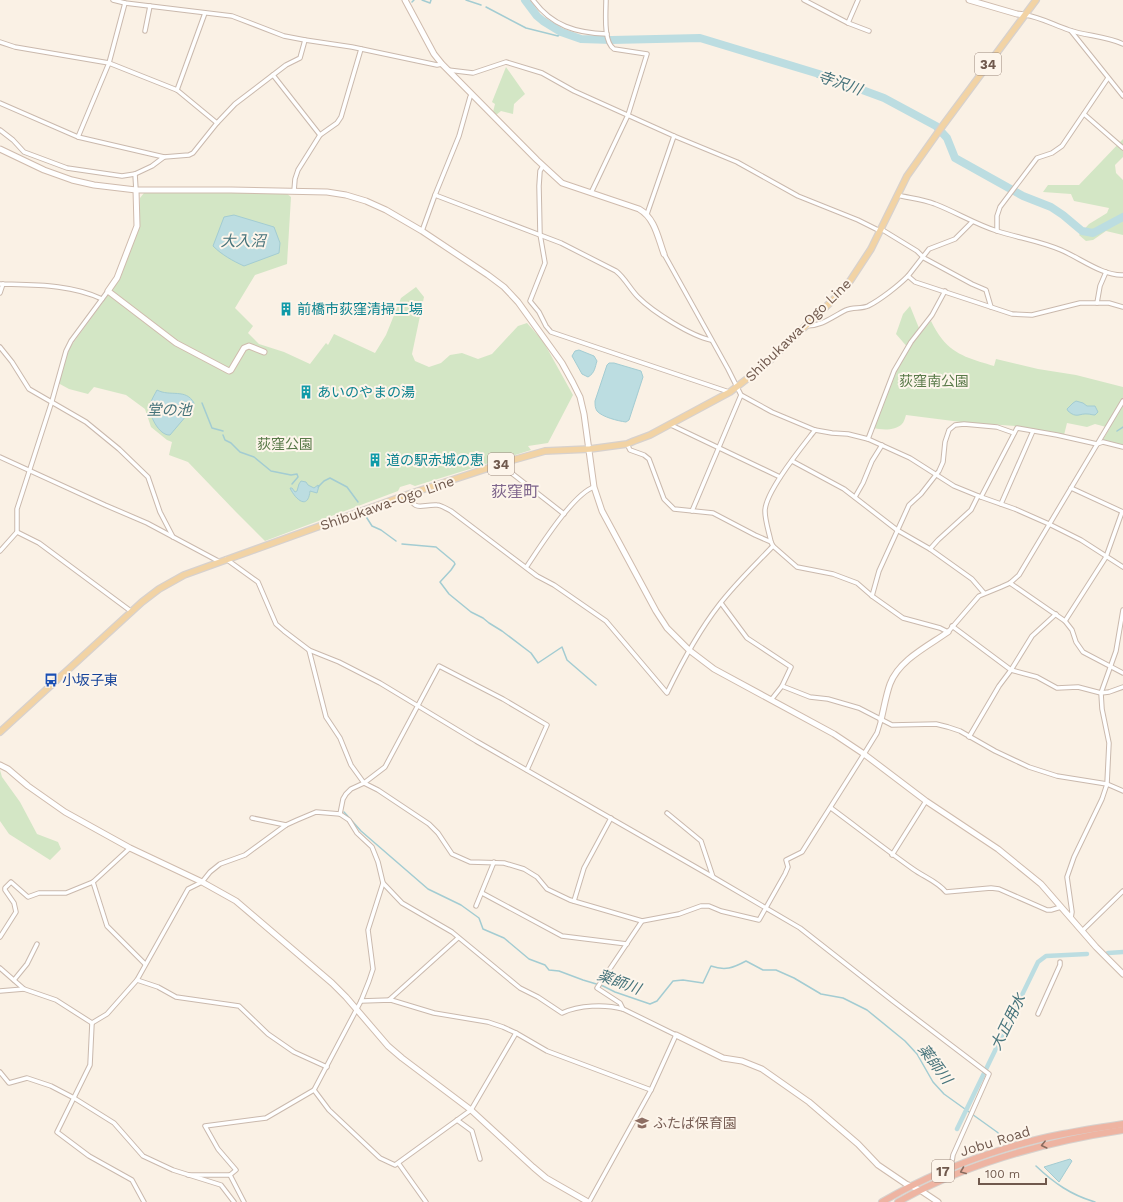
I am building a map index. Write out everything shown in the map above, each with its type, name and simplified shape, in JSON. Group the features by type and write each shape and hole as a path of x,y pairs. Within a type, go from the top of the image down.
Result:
{"highway":[{"name":"Jobu Road","path":"882,1202 951,1168 1007,1148 1058,1136 1123,1124"},
{"name":"Jobu Road","path":"898,1202 964,1170 1013,1154 1090,1135 1123,1130"}],"main road":[{"name":"34","path":"1025,15 1036,0"},
{"name":"Shibukawa-Ogo Line","path":"0,732 154,593 191,572 409,494 500,464 545,451 590,449 626,444 650,436 730,392 765,365 836,297 850,281 866,258 896,195 907,176 936,134 1025,15"}],"street":[{"path":"113,0 125,3 236,17 284,36 361,49 435,65 442,64"},
{"path":"404,0 434,54 442,64 543,166 562,183 639,209 647,214 654,226 664,254 741,395 772,412 814,430 848,434 868,439 882,445 910,458 954,486 1015,509 1081,540 1123,567"},
{"path":"533,0 546,15 566,27 575,31 590,34 607,35"},
{"path":"591,193 628,115 647,54 614,49 609,44 607,35 606,0"},
{"path":"804,0 848,23 869,32"},
{"path":"848,23 858,0"},
{"path":"969,0 1017,14 1032,16 1070,30 1123,44"},
{"path":"78,137 109,63 125,3"},
{"path":"145,31 150,6"},
{"path":"177,90 205,13"},
{"path":"1070,30 1123,96"},
{"path":"0,103 78,137 164,158 189,155 193,153 217,123 235,104 286,65 300,58 305,40"},
{"path":"0,42 14,46 109,63 177,90 217,123"},
{"path":"294,191 295,179 298,170 320,136 337,123 341,117 361,49"},
{"path":"448,70 476,73 506,62 542,73 574,91 674,136 738,162 798,196 880,230 917,251 924,258 986,290 990,307"},
{"path":"273,75 320,136"},
{"path":"997,231 997,216 1000,207 1037,158 1052,153 1062,146 1108,78"},
{"path":"422,231 434,195 459,136 472,94"},
{"path":"1084,114 1123,148"},
{"path":"0,130 24,152 67,168 122,176 135,174 152,166 164,158"},
{"path":"647,214 674,136"},
{"path":"0,149 44,170 72,180 94,185 136,190 327,192 366,201 422,231 473,264 504,287 518,302 562,363 580,397 590,449 594,487 602,510 656,611 667,628 689,650 714,669 834,734 864,754 926,801 998,849 1036,880 1123,974"},
{"path":"543,166 540,171 539,186 540,234 545,263 530,301 539,312 546,326 551,332 730,392"},
{"path":"0,551 17,532 17,509 52,401 66,351 117,278 137,226 135,174"},
{"path":"434,195 540,234 616,271 620,274 638,298 676,325 711,340"},
{"path":"896,195 934,204 972,222 997,231 1050,245 1106,272 1116,275 1123,275"},
{"path":"806,326 813,326 827,322 848,309 867,307 899,285 924,258 930,249 955,239 972,222"},
{"path":"1097,303 1100,286 1106,272"},
{"path":"908,276 915,282 1012,314 1032,316 1080,303 1109,303 1123,308"},
{"path":"0,293 1,284 24,284 78,290 90,293 102,299"},
{"path":"108,291 176,343 228,371 231,370 244,348 249,346 264,352"},
{"path":"868,439 894,371 912,342 932,315 945,291"},
{"path":"539,331 546,326"},
{"path":"0,347 12,362 29,389 86,422 148,477 160,512 173,537"},
{"path":"692,511 741,395"},
{"path":"309,650 326,717 340,738 351,765 364,783 378,790 429,824 438,833 452,854 470,862 494,862 524,869 537,877 547,889 574,900 642,921 679,914 701,906 709,906 720,911 759,920 785,874 788,867 786,860 802,852 877,733 882,720 890,683 896,672 909,659 948,632 973,602 984,593 1001,587 1019,575 1123,401"},
{"path":"872,596 879,571 908,505 921,494 939,470 943,462 949,430 955,425 964,424 997,427 1014,433"},
{"path":"671,425 780,477"},
{"path":"930,549 971,510 1017,428 1097,444 1103,442 1123,447"},
{"path":"772,544 765,512 766,504 780,477 814,430"},
{"path":"1001,504 1033,431"},
{"path":"626,444 630,450 644,455 649,459 664,499 674,509 713,513 772,544 797,567 833,574 857,583 872,596 903,618 940,628 948,632"},
{"path":"855,497 863,483 872,461 882,445"},
{"path":"0,457 147,523 173,537 223,560 258,582 276,624 309,650 339,662 380,683 800,928 989,1074 953,1155 951,1168"},
{"path":"792,461 833,482 855,497 897,530 930,549 972,579 984,593"},
{"path":"500,464 564,514"},
{"path":"527,566 564,514 586,492 594,487"},
{"path":"1065,621 1106,557 1123,512 1071,488"},
{"path":"409,494 411,502 418,507 438,504 451,511 527,566 537,576 554,585 606,621 666,693 689,650 721,603 772,544"},
{"path":"17,532 39,543 132,612"},
{"path":"1010,582 1065,621 1072,630 1076,642 1083,652 1123,673"},
{"path":"721,603 747,638 791,667 782,686 771,700"},
{"path":"1071,918 1072,912 1067,877 1074,857 1102,799 1107,784 1108,743 1102,709 1101,693 1116,651 1123,610"},
{"path":"969,737 999,686 1011,670 1032,636 1056,614"},
{"path":"952,626 1011,670 1037,677 1057,688 1078,687 1101,693 1123,687"},
{"path":"340,814 343,799 346,794 351,789 364,783 385,767 439,666 527,712 547,725 527,770"},
{"path":"782,686 810,697 828,699 859,708 892,725 936,724 960,731 995,751 1029,767 1057,776 1107,784 1123,791"},
{"path":"0,765 8,769 21,781 66,812 130,848 202,882 236,901 332,983 393,1050 472,1110 533,1168 546,1178 588,1202 651,1090 676,1035"},
{"path":"892,855 926,801"},
{"path":"830,808 892,855 920,874 929,878 946,892 994,888 1003,890 1048,910 1060,907"},
{"path":"92,1023 107,1014 137,980 188,889 202,882 210,872 220,864 245,855 286,825 296,820 316,812 340,814 349,820 357,833 372,847 378,862 383,883 402,903 452,932 520,988 538,997 562,1013 570,1009 589,1007 615,1007 623,1009 717,1056 762,1069 809,1102 858,1144 878,1165 938,1202"},
{"path":"667,813 701,841 713,876"},
{"path":"252,818 286,825"},
{"path":"574,900 584,868 612,818"},
{"path":"0,936 16,912 14,903 5,890 11,882 28,897 39,894 66,892 93,882 130,848"},
{"path":"476,906 494,862"},
{"path":"93,882 107,926 145,964"},
{"path":"188,1175 230,1175 236,1170 218,1148 205,1126 266,1118 314,1090 361,1001 373,968 368,930 383,883"},
{"path":"1082,931 1123,891"},
{"path":"482,893 562,936 627,944"},
{"path":"623,1009 620,1003 597,988 642,921"},
{"path":"389,1000 458,938"},
{"path":"14,980 27,964 37,944"},
{"path":"1038,1014 1060,962"},
{"path":"0,968 24,989 56,1000 92,1023"},
{"path":"137,980 158,986 176,997 239,1006 268,1034 294,1052 327,1067"},
{"path":"0,992 24,989"},
{"path":"361,1001 389,1000 434,1013 488,1022 516,1033 547,1051 651,1090"},
{"path":"92,1023 90,1065 57,1132 90,1156 132,1180 144,1202"},
{"path":"314,1090 328,1110 380,1158 396,1165 472,1110 516,1033"},
{"path":"0,1072 10,1083 26,1078 51,1086 74,1098 114,1123 143,1156 173,1170 221,1185 234,1202"},
{"path":"457,1120 472,1131 480,1159"},
{"path":"399,1164 426,1202"},
{"path":"230,1175 244,1202"}],"green space":[{"path":"506,67 525,94 514,104 513,114 501,111 496,115 493,112 495,104 492,102"},
{"path":"1123,139 1123,157 1115,165 1116,173 1123,180 1123,235 1106,231 1093,240 1086,241 1079,235 1089,224 1107,213 1109,208 1074,201 1071,194 1043,192 1048,185 1079,185"},
{"name":"荻窪公園","path":"144,193 286,193 291,197 287,264 255,275 235,308 253,326 248,333 259,344 284,352 310,364 326,343 328,345 334,334 375,353 386,335 401,298 416,287 424,297 412,354 415,361 429,367 441,363 450,355 462,353 478,359 492,354 518,326 527,323 543,341 573,395 548,443 528,446 531,450 415,486 410,484 400,487 398,491 265,541 188,462 169,455 172,442 167,440 151,427 145,409 126,395 94,387 88,394 69,389 58,383 68,350 119,280 139,226 140,198"},
{"name":"荻窪南公園","path":"910,306 921,333 931,321 947,345 953,350 973,359 994,366 996,359 1038,369 1076,375 1123,387 1123,445 1102,441 1110,428 1095,424 1087,427 1067,423 1064,435 1015,426 961,422 906,415 903,423 896,428 873,428 895,373 909,349 896,334 903,314"},
{"path":"0,770 2,777 20,802 37,834 58,842 61,849 50,860 9,834 0,821"}],"water":[{"name":"大入沼","path":"234,215 274,227 280,243 279,253 244,266 228,258 216,249 213,246 224,217"},
{"path":"579,350 594,356 597,361 593,372 588,377 582,374 572,356 575,351"},
{"path":"609,363 614,363 641,371 643,377 629,420 626,422 606,417 599,413 595,408 595,401"},
{"name":"堂の池","path":"157,390 167,393 182,394 191,398 194,403 192,409 170,435 162,432 158,428 151,414 150,409 152,399"},
{"path":"1076,401 1087,406 1095,406 1098,412 1095,415 1074,415 1067,409"},
{"path":"301,481 306,482 314,488 318,485 319,486 317,493 310,491 307,501 304,502 295,496 290,488 292,488 295,492 297,491"},
{"path":"1070,1159 1072,1161 1059,1182 1044,1167"}],"waterway":[{"path":"422,0 430,3 431,0"},
{"path":"466,0 481,5"},
{"name":"寺沢川","path":"525,0 537,16 543,21 561,32 581,39 612,40 700,38 819,74 884,98 936,126 947,138 955,158 1023,196 1051,207 1082,231 1093,233 1123,217"},
{"path":"486,7 526,28 558,36 561,32"},
{"name":"寺沢川","path":"818,74 817,77 850,87"},
{"path":"202,403 212,428 223,431"},
{"path":"1117,431 1123,427"},
{"path":"223,435 225,440 231,443 240,452 254,457 271,471 291,475 297,474 298,477 292,484"},
{"path":"318,487 330,478 347,487 358,502"},
{"path":"365,515 372,526 381,530 396,541"},
{"path":"402,544 436,547 455,564 440,582 449,594 471,612 483,618 531,653 538,663 562,647 567,660 596,685"},
{"name":"薬師川","path":"344,812 361,831 428,889 461,905 479,918 483,929 504,938 529,959 545,965 549,970 559,971 650,1004 657,1001 673,981 683,980 703,983 711,966 729,968 746,961 763,970 776,970 794,978 821,994 843,998 867,1010 905,1041 917,1054 933,1082 944,1094 997,1132 1011,1145"},
{"name":"大正用水","path":"1108,953 1123,952"},
{"name":"大正用水","path":"957,1129 1038,962 1046,956 1087,954"},
{"name":"薬師川","path":"1036,1166 1063,1188 1078,1196 1095,1202"}],"place":[{"name":"前橋市荻窪清掃工場","path":"286,309"},
{"name":"あいのやまの湯","path":"306,392"},
{"name":"道の駅赤城の恵","path":"375,460"},
{"name":"小坂子東","path":"51,680"},
{"name":"ふたば保育園","path":"642,1123"}],"district":[{"name":"荻窪町","path":"515,491"}]}
